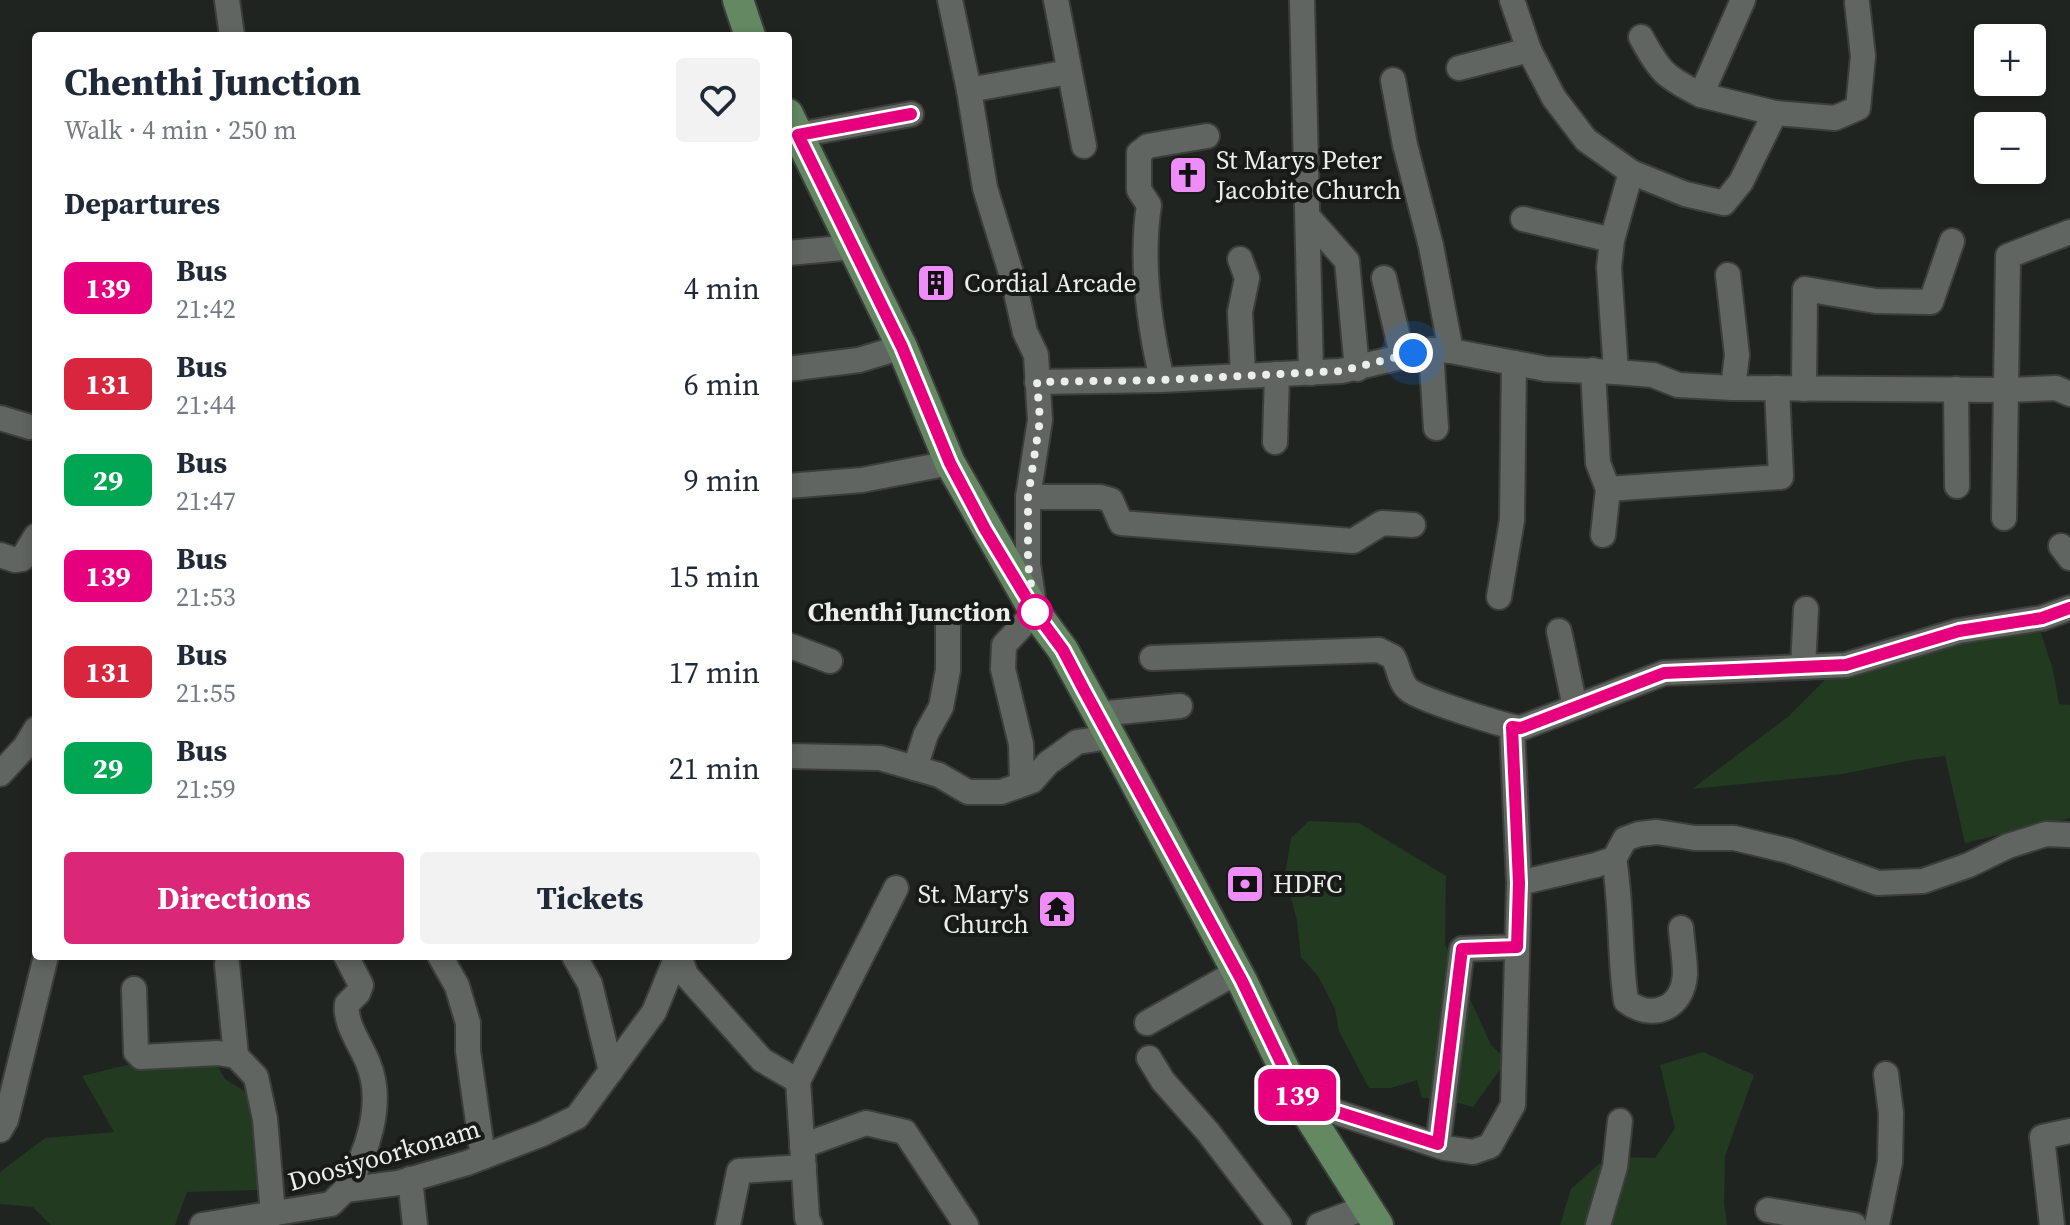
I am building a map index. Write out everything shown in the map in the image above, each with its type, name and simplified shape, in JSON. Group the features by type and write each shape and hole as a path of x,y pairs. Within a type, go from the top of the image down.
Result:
{"main road":[{"path":"738,0 749,32"},
{"path":"793,125 902,347 950,463 1035,612 1063,650 1237,972 1299,1100 1373,1216"}],"street":[{"path":"227,0 231,32"},
{"path":"950,0 985,188 1014,283 1025,332 1036,355 1040,420 1028,497 1028,564 1035,612 1004,645 1003,669 1021,744 1022,784"},
{"path":"1056,0 1084,146"},
{"path":"1302,0 1311,373"},
{"path":"1512,0 1529,50 1554,98 1586,140 1631,172 1685,194 1724,203 1741,182 1775,113"},
{"path":"1701,95 1743,0"},
{"path":"1641,37 1670,80 1701,95 1775,113 1835,118 1848,115 1858,108 1863,56 1857,3"},
{"path":"1459,68 1529,50"},
{"path":"969,90 1069,72"},
{"path":"1393,80 1405,145 1431,246 1441,350 1436,428"},
{"path":"793,125 911,114"},
{"path":"1162,380 1152,340 1145,227 1149,205 1139,190 1139,153 1148,146 1207,136"},
{"path":"1603,535 1608,489 1598,463 1610,310 1609,267 1612,240 1631,172"},
{"path":"1308,217 1347,261 1357,369"},
{"path":"1523,219 1612,240"},
{"path":"2004,518 2008,256 2070,232"},
{"path":"1804,389 1805,289 1876,301 1931,302 1952,241"},
{"path":"792,253 853,247"},
{"path":"1240,259 1247,278 1240,312 1243,375"},
{"path":"1728,275 1737,355 1733,388"},
{"path":"1384,278 1402,355"},
{"path":"792,368 859,360 902,347"},
{"path":"1037,382 1311,373 1357,369 1402,355 1441,350 1546,369 1653,375 1678,385 1804,389 2056,388 2070,394"},
{"path":"1499,597 1512,520 1514,363"},
{"path":"1275,442 1277,374"},
{"path":"1608,489 1781,477 1777,388"},
{"path":"1956,389 1957,486"},
{"path":"0,418 30,427"},
{"path":"792,486 862,480 950,463"},
{"path":"1028,497 1100,497 1111,500 1121,523 1253,535 1353,541 1382,523 1413,525"},
{"path":"0,555 22,559 32,543"},
{"path":"1152,658 1379,650 1393,657 1403,681 1413,693 1521,728 1664,673 1846,665 1959,631 2042,618 2070,608"},
{"path":"1803,667 1806,609"},
{"path":"915,768 926,734 941,707 948,670 948,622"},
{"path":"1559,631 1575,707"},
{"path":"792,647 830,661"},
{"path":"792,756 880,758 939,775 968,792 1001,792 1032,781 1048,763 1104,725 1180,706"},
{"path":"1299,1100 1445,1148 1473,1152 1490,1146 1513,1105 1519,883 1512,727"},
{"path":"0,774 32,736"},
{"path":"1681,928 1685,976 1677,999 1660,1011 1639,1011 1626,1001 1620,955 1619,889 1614,859 1625,839 1657,832 1695,838 1734,838 1789,851 1878,883 1923,881 2046,834 2070,835"},
{"path":"1519,883 1614,859"},
{"path":"810,1225 807,1218 798,1081 896,888"},
{"path":"1438,1144 1462,949 1517,947"},
{"path":"0,1130 6,1120 45,960"},
{"path":"345,1190 361,1160 371,1123 375,1090 369,1065 347,1015 347,1004 361,985 348,960"},
{"path":"442,960 457,986 468,1023 468,1051 483,1157"},
{"path":"576,960 590,984 611,1071"},
{"name":"Doosiyoorkonam","path":"202,1225 331,1204 345,1190 410,1179 483,1157 577,1117 654,1012 676,960"},
{"path":"680,960 686,975 762,1060 798,1081"},
{"path":"227,964 236,1056"},
{"path":"1147,1023 1237,972"},
{"path":"134,989 136,1052 141,1057 218,1053 236,1056 256,1077 265,1119 273,1214"},
{"path":"1149,1058 1163,1081 1208,1132 1279,1225"},
{"path":"1877,1225 1890,1162 1891,1113 1886,1074"},
{"path":"1598,1225 1615,1167 1620,1121"},
{"path":"728,1225 739,1171 803,1156 866,1123 905,1132 966,1225"},
{"path":"2052,1225 2042,1137 2070,1131"},
{"path":"410,1179 415,1225"},
{"path":"1768,1210 1854,1225"},
{"path":"1319,1225 1373,1216"}],"green space":[{"path":"2041,633 2053,670 2059,704 2070,705 2070,818 1965,843 1945,756 1843,774 1692,789 1789,716 1829,676 1951,635"},
{"path":"1309,821 1359,823 1446,876 1445,944 1491,1045 1507,1060 1473,1107 1440,1098 1422,1098 1417,1080 1391,1088 1369,1088 1339,1031 1335,1009 1318,976 1301,957 1297,921 1285,875 1291,838"},
{"path":"1703,1052 1754,1075 1725,1156 1727,1225 1560,1225 1571,1189 1599,1164 1620,1157 1655,1158 1675,1128 1660,1065"},
{"path":"139,1062 215,1062 225,1079 246,1092 257,1128 257,1190 187,1192 175,1225 51,1225 33,1207 0,1204 0,1172 45,1138 114,1132 82,1076"}],"bus line":[{"name":"139","path":"911,114 798,135 902,347 950,463 1035,612 1063,650 1242,981 1299,1100 1438,1144 1462,949 1517,947 1519,883 1512,727 1521,728 1664,673 1846,665 1959,631 2042,618 2070,608"}],"place":[{"name":"St Marys Peter Jacobite Church","path":"1188,175"},
{"name":"Cordial Arcade","path":"936,283"},
{"name":"Chenthi Junction","path":"1035,612"},
{"name":"HDFC","path":"1245,884"},
{"name":"St. Mary's Church","path":"1057,909"}],"route":[{"path":"1035,612 1028,564 1028,497 1040,420 1037,382 1162,380 1341,371 1413,353"}]}
